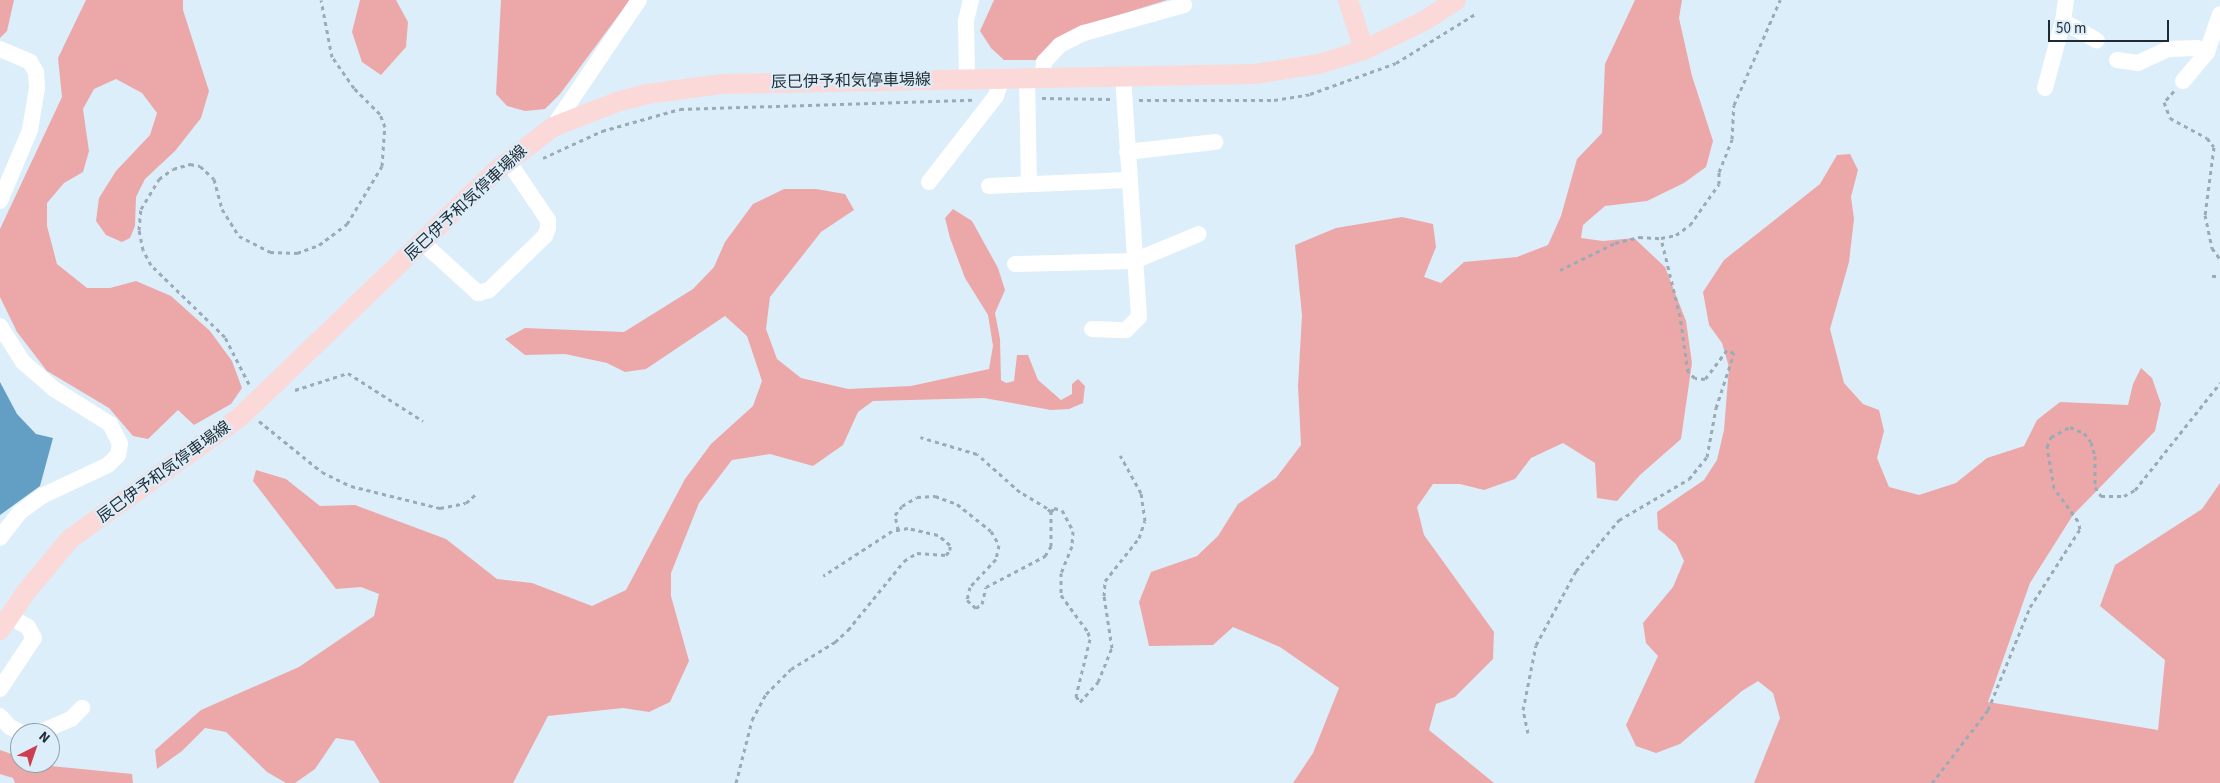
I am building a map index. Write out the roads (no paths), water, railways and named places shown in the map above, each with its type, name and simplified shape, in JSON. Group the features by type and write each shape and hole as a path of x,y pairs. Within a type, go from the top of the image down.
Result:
{"main road":[{"path":"1348,0 1364,50"},
{"name":"辰巳伊予和気停車場線","path":"5,623 70,539 256,413 273,386 422,242 513,168 553,127 617,102 681,88 722,84 1002,78 1033,85 1123,79 1255,74 1319,64 1364,50 1424,21 1456,0"}],"street":[{"path":"553,127 639,0"},
{"path":"967,78 966,22 971,0"},
{"path":"2045,88 2063,21 2066,0"},
{"path":"1029,184 1033,85 1044,62 1060,45 1084,33 1184,5"},
{"path":"2183,81 2206,52 2220,14"},
{"path":"2063,21 2097,42"},
{"path":"2117,60 2138,63 2168,49 2197,48 2206,52"},
{"path":"0,49 30,62 36,72 37,88 30,130 0,201"},
{"path":"929,182 994,98 1002,78"},
{"path":"1092,329 1126,330 1139,317 1128,180 1123,79"},
{"path":"1127,152 1215,142"},
{"path":"422,242 478,293 489,290 545,236 548,228 548,220 513,168"},
{"path":"989,186 1128,180"},
{"path":"1015,264 1134,261 1199,234"},
{"path":"0,326 23,362 54,389 110,424 120,444 118,455 108,465 42,496 20,512 0,538"},
{"path":"0,689 34,638 28,627 5,623"},
{"path":"60,724 71,719 82,708"},
{"path":"0,716 10,727"}],"water":[{"path":"0,382 17,414 36,434 53,438 40,486 0,515"}]}
